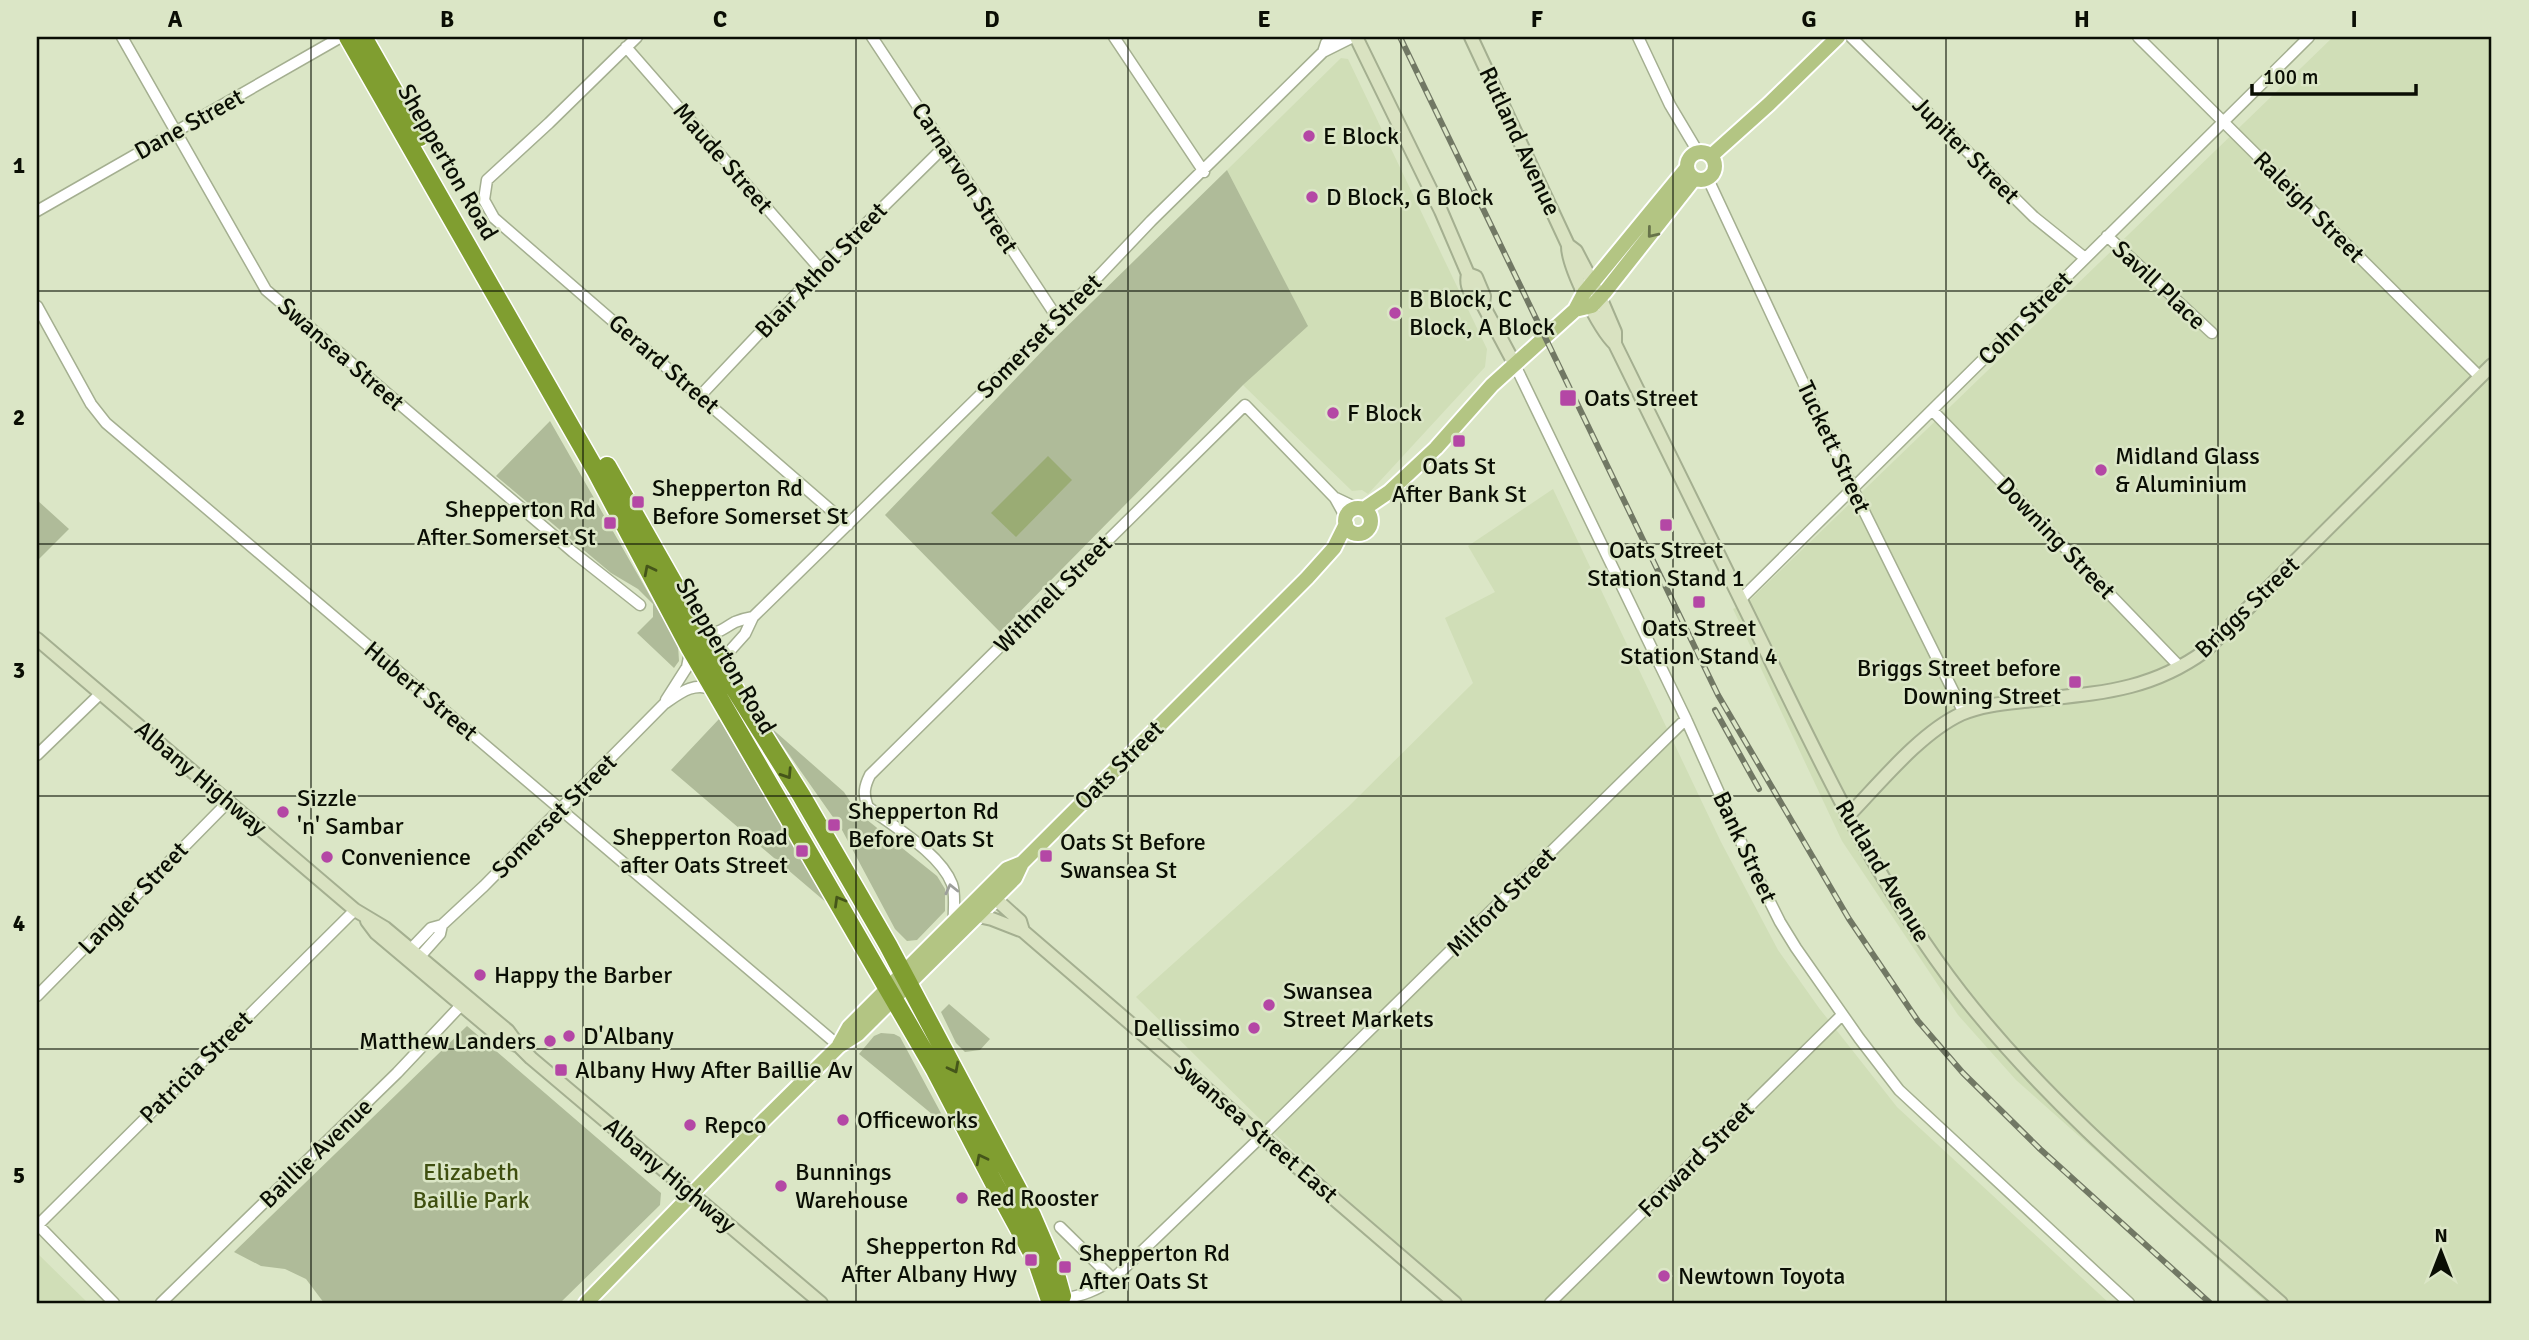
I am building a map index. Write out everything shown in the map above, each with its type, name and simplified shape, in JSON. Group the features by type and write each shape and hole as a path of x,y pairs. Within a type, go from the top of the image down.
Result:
{"highway":[{"name":"Shepperton Road","path":"348,37 596,471 690,648 892,992 1059,1302"},
{"name":"Shepperton Road","path":"363,37 724,672 801,795 906,978 1027,1206 1054,1267 1059,1302"}],"main road":[{"path":"1696,175 1688,160 1704,154 1769,104 1838,37"},
{"path":"1596,302 1696,175 1715,168 1704,154"},
{"name":"Oats Street","path":"586,1303 839,1046 858,1034 906,978 978,916 1007,869 1022,863 1307,578 1357,519 1436,448 1514,363 1575,310 1588,288 1662,195 1696,175"},
{"name":"Oats Street","path":"1575,310 1596,302"},
{"name":"Oats Street","path":"906,978 954,922 990,894"}],"street":[{"name":"Swansea Street","path":"122,37 266,290 573,552 640,605"},
{"name":"Dane Street","path":"37,211 341,37"},
{"path":"626,47 636,37"},
{"name":"Carnarvon Street","path":"872,37 1058,318"},
{"path":"1114,37 1204,172"},
{"name":"Somerset Street","path":"1323,52 1326,43 1334,37"},
{"name":"Somerset Street","path":"724,672 728,653 745,634 753,617 1058,318 1151,221 1204,172 1323,52 1354,37"},
{"name":"Bank Street","path":"1354,37 1441,211 1468,274 1476,277 1484,296 1483,305 1514,363 1686,719 1780,922 1842,1015 1892,1082 2129,1303"},
{"name":"Rutland Avenue","path":"1471,37 1568,245 1576,251 1588,288 1615,332 1615,344 1847,817 1896,901 1959,991 2034,1078 2094,1137 2281,1303"},
{"path":"1638,37 1670,104 1704,154"},
{"name":"Jupiter Street","path":"1851,37 2034,217 2085,258"},
{"name":"Raleigh Street","path":"2138,37 2480,377"},
{"name":"Cohn Street","path":"1741,599 2309,37"},
{"name":"Gerard Street","path":"626,47 487,180 484,200 494,218 848,525"},
{"name":"Maude Street","path":"626,47 820,269"},
{"name":"Blair Athol Street","path":"700,396 820,269 944,147"},
{"name":"Tuckett Street","path":"1696,175 1964,713"},
{"name":"Savill Place","path":"2107,236 2212,333"},
{"name":"Hubert Street","path":"37,306 91,404 106,423 839,1046"},
{"name":"Briggs Street","path":"1847,817 1929,734 1964,713 1995,704 2141,685 2165,676 2205,651 2492,365"},
{"name":"Withnell Street","path":"954,922 953,886 936,859 868,807 864,786 870,775 1245,405 1357,519"},
{"name":"Downing Street","path":"1932,410 2180,667"},
{"name":"Somerset Street","path":"701,632 715,634 724,631 734,622 753,617"},
{"name":"Albany Highway","path":"37,639 360,914 386,928 412,956 464,1001 508,1031 519,1046 821,1303"},
{"name":"Somerset Street","path":"412,956 431,928 442,925 561,810 664,704 687,667 690,648"},
{"name":"Somerset Street","path":"664,704 697,685 715,691"},
{"path":"37,755 101,693"},
{"name":"Milford Street","path":"1059,1302 1090,1293 1113,1279 1686,719"},
{"name":"Langler Street","path":"37,996 229,801"},
{"name":"Swansea Street East","path":"990,894 1020,921 1023,931"},
{"name":"Patricia Street","path":"37,1225 360,914"},
{"name":"Swansea Street East","path":"978,916 1023,931 1455,1303"},
{"name":"Baillie Avenue","path":"161,1303 388,1083 464,1001"},
{"name":"Forward Street","path":"1550,1303 1842,1015"},
{"path":"37,1225 114,1303"},
{"path":"1060,1227 1113,1279"}],"shaded area":[{"path":"2333,37 2492,37 2492,1303 2267,1303 2016,1080 1958,1015 1842,841 1733,609 1749,601"},
{"path":"1341,58 1348,59 1487,349 1485,367 1368,494 1362,490 1352,491 1243,385 1307,325 1227,170"},
{"path":"1048,456 1072,480 1016,537 991,513"},
{"path":"1553,489 1721,842 1778,950 1819,1008 1897,1107 2109,1303 1458,1303 1276,1135 1136,997 1348,807 1473,683 1445,618 1495,592 1468,546"},
{"path":"37,1253 88,1303 37,1303"}],"green space":[{"path":"1227,170 1308,326 1243,385 1000,632 885,515 1048,345"},
{"path":"550,421 678,645 679,661 674,668 637,633 653,617 653,604 638,589 611,573 496,476"},
{"path":"37,500 69,529 37,561"},
{"path":"719,719 828,904 671,770"},
{"path":"769,726 844,792 856,811 937,876 945,889 945,911 917,940 907,941 895,929 842,830"},
{"path":"949,1004 990,1039 980,1050 965,1052 956,1043 941,1012"},
{"name":"Elizabeth Baillie Park","path":"467,1026 661,1193 660,1205 560,1303 324,1303 306,1279 285,1269 261,1266 234,1252"},
{"path":"881,1033 900,1037 942,1115 938,1119 859,1054 874,1036"}],"railway":[{"path":"1400,37 1718,695 1849,919 1918,1021 1963,1073 2040,1149 2210,1303"},
{"path":"1715,710 1759,789"}],"place":[{"name":"E Block","path":"1309,136"},
{"name":"D Block, G Block","path":"1312,197"},
{"name":"B Block, C Block, A Block","path":"1395,313"},
{"name":"Oats Street","path":"1568,398"},
{"name":"F Block","path":"1333,413"},
{"name":"Oats St After Bank St","path":"1459,441"},
{"name":"Midland Glass & Aluminium","path":"2101,470"},
{"name":"Shepperton Rd Before Somerset St","path":"638,502"},
{"name":"Shepperton Rd After Somerset St","path":"610,523"},
{"name":"Oats Street Station Stand 1","path":"1666,525"},
{"name":"Oats Street Station Stand 4","path":"1699,602"},
{"name":"Briggs Street before Downing Street","path":"2075,682"},
{"name":"Sizzle 'n' Sambar","path":"283,812"},
{"name":"Shepperton Rd Before Oats St","path":"834,825"},
{"name":"Shepperton Road after Oats Street","path":"802,851"},
{"name":"Oats St Before Swansea St","path":"1046,856"},
{"name":"Convenience","path":"327,857"},
{"name":"Happy the Barber","path":"480,975"},
{"name":"Swansea Street Markets","path":"1269,1005"},
{"name":"Dellissimo","path":"1254,1028"},
{"name":"D'Albany","path":"569,1036"},
{"name":"Matthew Landers","path":"550,1041"},
{"name":"Albany Hwy After Baillie Av","path":"561,1070"},
{"name":"Officeworks","path":"843,1120"},
{"name":"Repco","path":"690,1125"},
{"name":"Bunnings Warehouse","path":"781,1186"},
{"name":"Red Rooster","path":"962,1198"},
{"name":"Shepperton Rd After Albany Hwy","path":"1031,1260"},
{"name":"Shepperton Rd After Oats St","path":"1065,1267"},
{"name":"Newtown Toyota","path":"1664,1276"}]}
